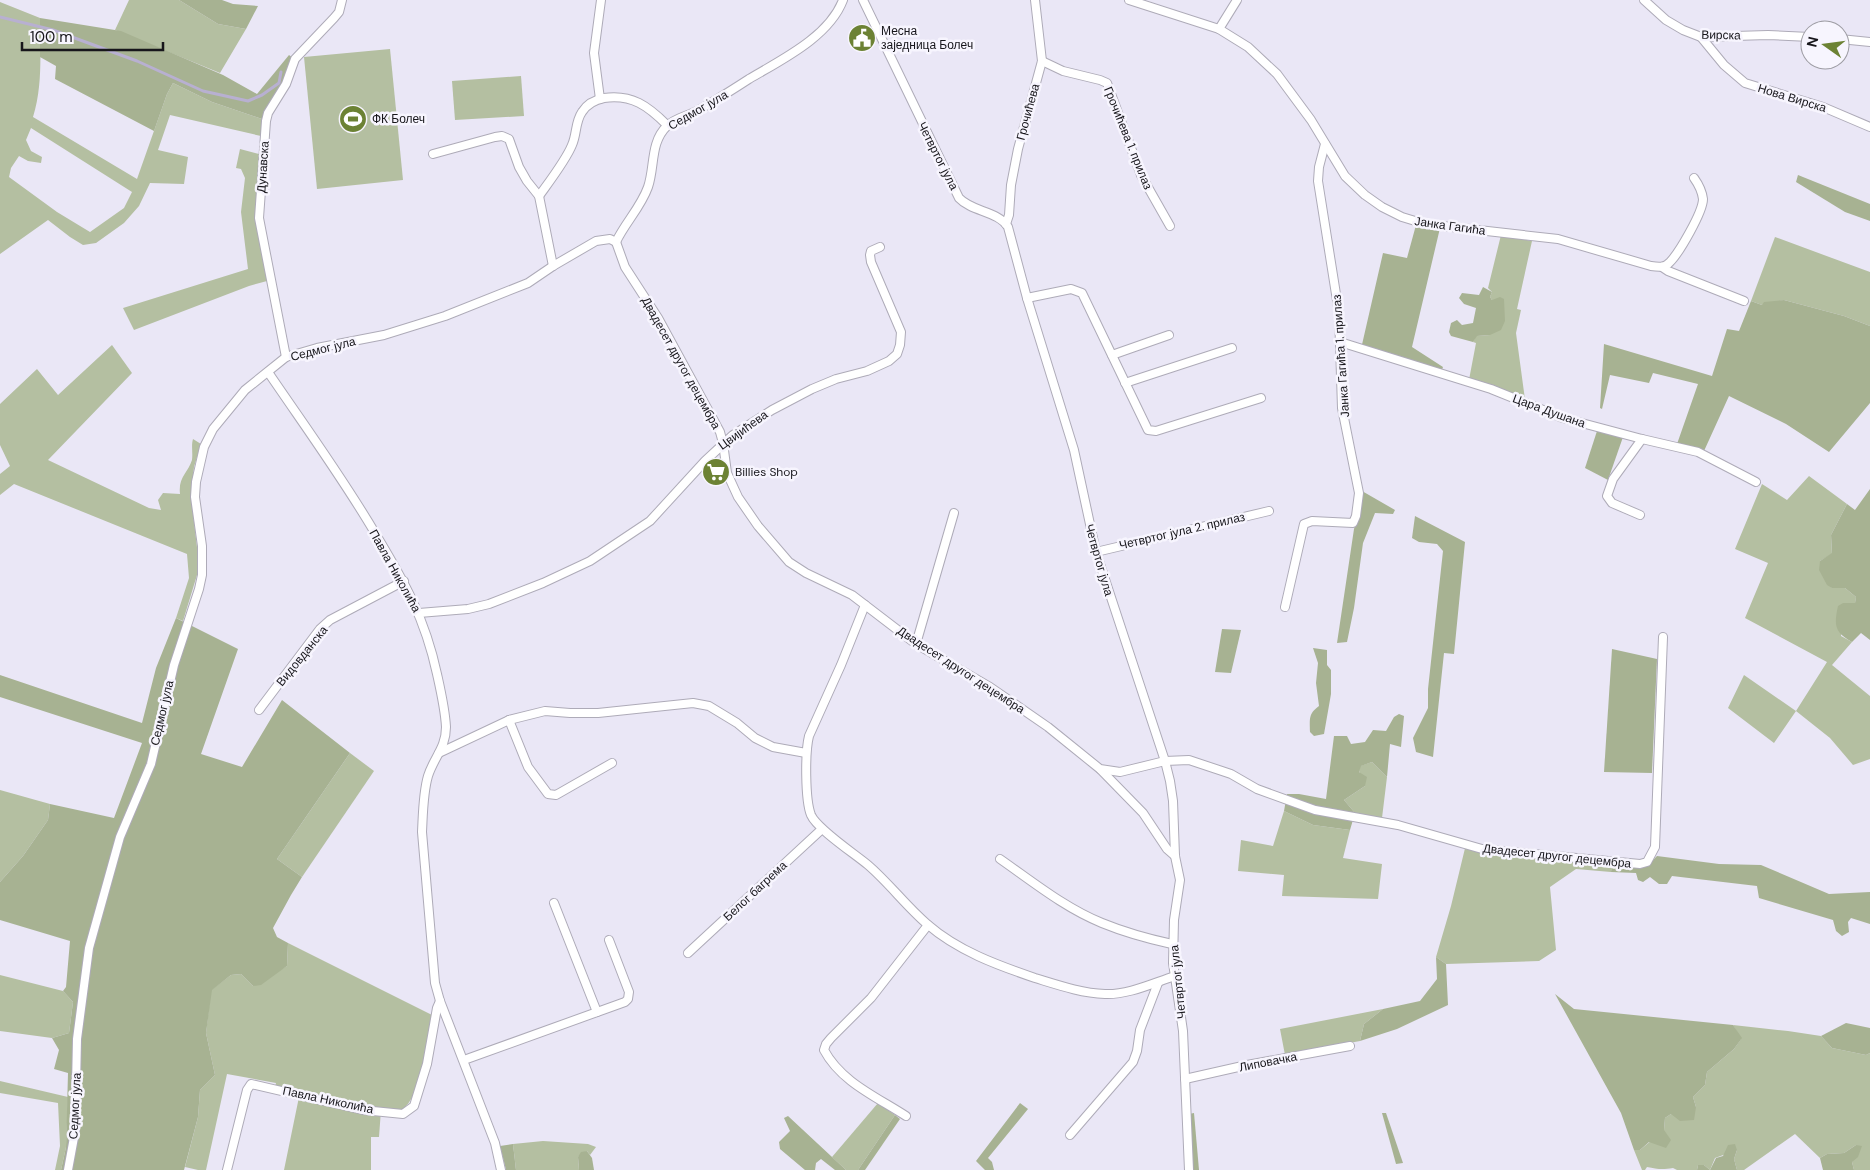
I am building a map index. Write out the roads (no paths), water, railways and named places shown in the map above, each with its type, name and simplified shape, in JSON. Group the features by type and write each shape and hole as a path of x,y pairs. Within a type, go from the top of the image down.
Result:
{"street":[{"name":"Дунавска","path":"286,357 259,218 266,122 268,113 286,84 295,59 339,12 342,0"},
{"path":"600,99 594,53 601,0"},
{"name":"Седмог јула","path":"68,1170 75,1132 77,1039 89,948 120,837 151,764 172,672 202,574 202,546 195,497 198,471 204,447 213,429 245,390 286,357 317,348 384,336 445,316 528,283 596,241 610,239 616,242 648,186 655,146 659,136 667,126 696,112 811,41 840,7 843,0"},
{"name":"Четвртог јула","path":"863,0 959,198 963,203 1006,224 1074,450 1096,552 1165,761 1173,801 1175,856 1180,880 1172,944 1183,1031 1189,1170"},
{"name":"Грочићева","path":"1006,224 1009,215 1011,185 1018,149 1042,61 1035,0"},
{"name":"Јанка Гагића","path":"1129,0 1219,29 1248,47 1277,74 1311,120 1345,176 1354,186 1382,207 1402,217 1413,221 1453,228 1558,239 1651,266 1662,267 1744,301"},
{"path":"1219,29 1237,0"},
{"name":"Вирска","path":"1644,0 1666,20 1683,30 1701,37 1768,35 1800,37"},
{"name":"Нова Вирска","path":"1701,37 1724,64 1745,83 1823,107 1870,128"},
{"path":"1850,40 1870,42"},
{"name":"Грочићева 1. прилаз","path":"1042,61 1063,71 1107,83 1141,175 1170,226"},
{"path":"539,196 572,145 577,123 588,105 600,99 627,98 639,103 657,115 667,126"},
{"path":"433,154 495,136 509,139 523,174 539,196 553,266"},
{"name":"Јанка Гагића 1. прилаз","path":"1285,607 1304,524 1312,522 1350,523 1354,521 1359,493 1342,408 1336,287 1318,181 1318,170 1325,144"},
{"path":"1662,267 1670,262 1690,232 1702,207 1703,200 1700,186 1694,178"},
{"name":"Двадесет другог децембра","path":"616,242 625,267 658,318 720,432 727,473 738,498 772,544 789,562 806,573 852,595 916,644 990,687 1048,728 1100,769 1120,772 1178,759 1204,764 1231,774 1257,789 1315,810 1398,825 1482,849 1640,864 1647,862 1655,847 1663,638"},
{"name":"Цвијићева","path":"419,613 468,609 489,604 543,583 590,561 650,521 723,443 772,410 812,389 836,379 867,371 889,361 897,354 900,345 900,332 873,271 870,255 872,250 880,247"},
{"path":"1028,298 1071,289 1082,293 1148,430 1152,432 1261,398"},
{"path":"1112,355 1169,335"},
{"name":"Цара Душана","path":"1340,342 1490,389 1563,418 1642,440 1698,452 1756,482"},
{"path":"1125,383 1232,348"},
{"name":"Павла Николића","path":"268,372 349,489 404,581 419,613 432,650 444,707 445,738 439,754 434,759 428,778 422,832 435,983 440,1001 496,1143 501,1170"},
{"path":"1640,515 1612,503 1607,496 1613,479 1642,440"},
{"name":"Четвртог јула 2. прилаз","path":"1096,552 1269,511"},
{"path":"916,644 954,513"},
{"name":"Видовданска","path":"260,710 320,629 330,620 404,581"},
{"path":"865,605 842,665 809,736 806,752 811,815 822,829 870,867 928,925 958,946 1003,967 1074,990 1108,994 1158,983 1175,976"},
{"path":"439,754 509,720 545,711 598,713 699,703 709,706 763,743 773,747 806,752"},
{"path":"509,720 528,766 548,794 556,795 612,762"},
{"path":"1100,769 1144,813 1167,849 1175,856"},
{"name":"Белог багрема","path":"688,953 822,829"},
{"path":"1000,859 1061,901 1092,918 1125,932 1172,944"},
{"path":"554,903 597,1012"},
{"path":"906,1116 845,1077 824,1050 831,1038 875,993 928,925"},
{"path":"464,1060 625,1002 629,996 609,940"},
{"path":"1070,1135 1133,1062 1137,1051 1140,1030 1158,983"},
{"name":"Павла Николића","path":"227,1170 247,1090 251,1084 363,1110 403,1114 411,1110 414,1106 427,1064 437,1008 440,1001"},
{"name":"Липовачка","path":"1185,1079 1247,1065 1350,1046"}],"waterway":[{"path":"0,17 53,30 137,61 203,91 248,101 262,95 279,83 281,72"}],"place":[{"name":"Месна заједница Болеч","path":"862,38"},
{"name":"ФК Болеч","path":"353,119"},
{"name":"Billies Shop","path":"716,472"}]}
